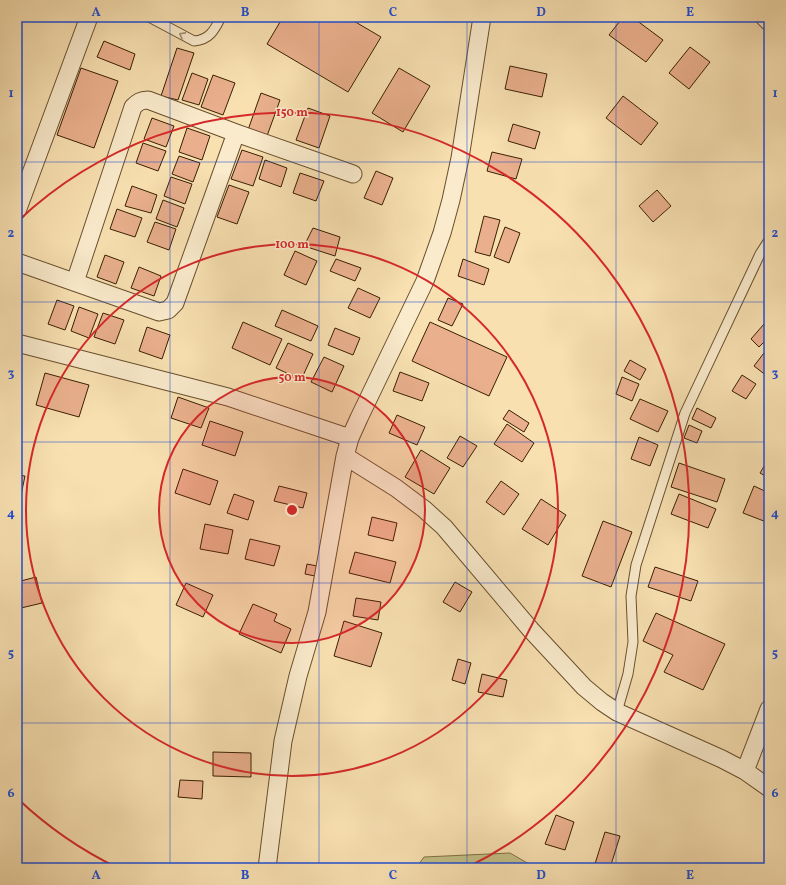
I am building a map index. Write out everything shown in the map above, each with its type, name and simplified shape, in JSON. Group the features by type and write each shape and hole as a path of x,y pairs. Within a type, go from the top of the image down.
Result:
{"street":[{"path":"17,211 89,17"},
{"path":"267,868 283,741 298,676 317,612 345,456 350,438 425,281 442,233 460,158 482,17"},
{"path":"764,17 769,22"},
{"path":"75,282 132,113 137,103 143,100 148,100 353,174"},
{"path":"17,262 159,312 168,310 172,307 236,133"},
{"path":"17,342 228,397 350,438"},
{"path":"345,456 396,488 424,509 444,527 531,630 593,696 617,712 722,759 744,771 769,788"},
{"path":"744,771 769,709"}],"lane":[{"path":"149,17 194,41 205,39 211,34 222,17"},
{"path":"617,712 628,674 632,642 631,596 633,580 636,565 649,524 685,413 760,254 769,240"}],"shaded area":[{"path":"510,853 536,868 416,868 424,857"}],"building":[{"path":"283,17 347,17 381,37 348,92 267,44"},
{"path":"623,17 632,17 663,40 646,62 609,35"},
{"path":"104,41 135,54 130,70 97,57"},
{"path":"690,47 710,62 689,89 669,73"},
{"path":"177,48 194,53 178,100 161,96"},
{"path":"510,66 547,74 542,97 505,89"},
{"path":"81,68 118,81 94,148 57,135"},
{"path":"399,68 430,86 403,132 372,113"},
{"path":"192,73 208,79 199,105 182,100"},
{"path":"213,75 235,83 223,115 201,107"},
{"path":"261,93 280,100 267,136 248,130"},
{"path":"623,96 658,123 641,145 606,118"},
{"path":"308,108 330,116 319,148 296,140"},
{"path":"152,118 174,126 166,147 144,139"},
{"path":"513,124 540,132 535,149 508,141"},
{"path":"187,128 210,136 202,160 179,152"},
{"path":"143,143 166,151 158,171 136,163"},
{"path":"242,150 263,157 253,186 231,179"},
{"path":"492,152 522,159 516,179 487,171"},
{"path":"179,156 200,163 193,182 172,174"},
{"path":"265,160 287,168 281,187 259,179"},
{"path":"376,171 393,178 382,205 364,198"},
{"path":"300,173 324,181 316,201 293,193"},
{"path":"171,177 192,184 185,204 164,196"},
{"path":"229,185 249,192 237,224 217,217"},
{"path":"132,186 157,195 151,213 125,206"},
{"path":"657,190 671,206 653,222 639,206"},
{"path":"163,200 184,208 177,227 156,219"},
{"path":"117,209 142,218 135,237 110,229"},
{"path":"484,216 500,220 490,256 475,252"},
{"path":"155,222 176,229 169,250 147,242"},
{"path":"505,227 520,233 509,263 494,257"},
{"path":"313,228 340,237 335,256 304,246"},
{"path":"295,251 317,261 306,285 284,275"},
{"path":"105,255 124,262 116,284 97,277"},
{"path":"336,259 361,268 355,281 330,271"},
{"path":"463,259 489,269 484,285 458,276"},
{"path":"139,267 161,276 154,296 131,288"},
{"path":"358,288 380,298 370,318 348,308"},
{"path":"448,298 463,304 452,326 438,320"},
{"path":"57,300 74,306 65,330 48,324"},
{"path":"79,307 98,314 89,338 71,331"},
{"path":"282,310 318,326 311,341 275,326"},
{"path":"103,313 124,320 115,344 94,337"},
{"path":"243,322 282,339 270,365 232,348"},
{"path":"430,322 507,357 489,396 412,361"},
{"path":"764,324 769,330 769,337 759,347 751,339"},
{"path":"147,327 170,335 162,359 139,351"},
{"path":"335,328 360,338 353,355 328,345"},
{"path":"288,343 313,354 301,380 276,368"},
{"path":"767,349 769,350 769,373 767,376 754,366"},
{"path":"324,357 344,366 332,392 311,382"},
{"path":"630,360 646,369 640,380 624,371"},
{"path":"400,372 429,383 422,401 393,391"},
{"path":"45,373 89,385 79,417 36,405"},
{"path":"742,375 756,384 746,399 732,391"},
{"path":"622,377 639,384 632,401 616,394"},
{"path":"178,397 209,408 201,428 171,418"},
{"path":"640,399 668,411 658,432 630,419"},
{"path":"697,408 716,418 711,428 692,419"},
{"path":"509,410 529,423 524,432 503,419"},
{"path":"397,415 425,427 417,445 389,433"},
{"path":"210,421 243,432 235,456 202,445"},
{"path":"507,424 534,443 522,462 494,444"},
{"path":"689,425 702,431 697,443 684,438"},
{"path":"460,436 477,446 463,467 447,458"},
{"path":"639,437 658,445 650,466 631,459"},
{"path":"421,450 450,468 434,494 405,477"},
{"path":"769,458 769,478 760,473"},
{"path":"679,463 725,479 717,502 671,487"},
{"path":"183,469 218,481 210,505 175,493"},
{"path":"17,475 25,476 21,495 17,494"},
{"path":"501,481 519,494 504,515 486,502"},
{"path":"279,486 307,493 303,508 274,501"},
{"path":"754,486 769,493 769,523 743,513"},
{"path":"234,494 254,501 248,520 227,513"},
{"path":"679,494 716,509 708,528 671,514"},
{"path":"541,499 566,515 548,545 522,529"},
{"path":"372,517 397,523 393,541 368,535"},
{"path":"603,521 632,532 611,587 582,576"},
{"path":"205,524 233,530 228,554 200,549"},
{"path":"250,539 280,546 274,566 245,559"},
{"path":"355,552 396,562 390,583 349,573"},
{"path":"307,564 322,567 320,577 305,574"},
{"path":"655,567 698,581 691,601 648,587"},
{"path":"36,577 42,603 21,608 17,582"},
{"path":"455,582 472,592 460,612 443,602"},
{"path":"186,583 213,595 203,617 176,605"},
{"path":"356,598 381,602 378,620 353,616"},
{"path":"253,604 277,614 274,621 291,629 281,653 239,634"},
{"path":"656,613 725,644 703,690 664,672 673,655 643,641"},
{"path":"344,621 382,633 371,667 334,656"},
{"path":"458,659 471,663 465,684 452,680"},
{"path":"482,674 507,680 503,697 478,692"},
{"path":"213,752 251,753 251,777 213,776"},
{"path":"180,780 203,781 202,799 178,797"},
{"path":"556,815 574,822 565,850 545,844"},
{"path":"605,832 620,836 610,868 594,867"}]}
